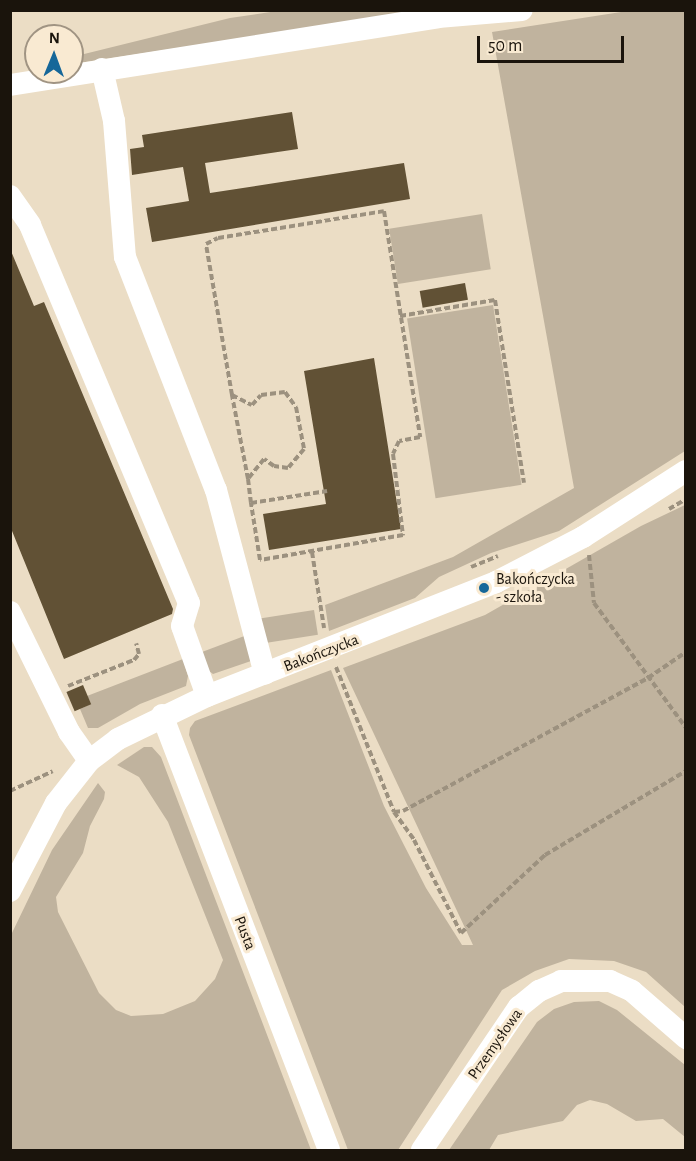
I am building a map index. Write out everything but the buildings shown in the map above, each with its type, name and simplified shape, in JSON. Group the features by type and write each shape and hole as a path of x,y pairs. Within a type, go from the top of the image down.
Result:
{"street":[{"path":"10,85 438,16 522,10"},
{"path":"102,69 114,121 125,257 216,490 265,674"},
{"path":"10,196 30,225 189,603 182,626 207,696"},
{"name":"Bakończycka","path":"10,891 83,754 162,715 207,696 496,582 582,537 686,471"},
{"path":"10,612 17,645 49,693 83,754"},
{"name":"Pusta","path":"162,715 329,1150"},
{"name":"Przemysłowa","path":"422,1150 519,1007 539,991 561,981 610,981 632,991 686,1038"}],"path":[{"path":"384,211 420,437 399,441 393,454 403,535 260,560 232,395 206,244 218,238 384,211"},
{"path":"400,316 495,300 524,483"},
{"path":"232,395 252,405 261,395 285,392 296,407 303,442 304,449 294,465 274,466 264,459 248,479"},
{"path":"251,502 327,490"},
{"path":"582,537 588,549 594,603 686,728"},
{"path":"49,693 134,660 139,654 136,643"},
{"path":"330,649 394,812 414,840 461,933 545,855 686,771"},
{"path":"394,812 403,811 648,678 686,652"},
{"path":"10,791 52,772 83,754"}],"shaded area":[{"path":"634,10 685,11 685,451 559,531 491,553 439,577 415,598 329,631 325,605 453,557 574,488 492,32"},
{"path":"277,11 422,11 84,62 84,54 230,18"},
{"path":"482,214 491,269 398,284 389,229"},
{"path":"493,305 521,485 436,498 407,319"},
{"path":"685,505 685,1007 646,972 614,961 569,959 535,971 502,990 398,1150 348,1150 189,735 190,728 195,721 331,670 384,806 426,888 462,945 473,945 343,668 485,615 641,526"},
{"path":"314,610 318,635 261,644 257,619"},
{"path":"247,635 251,661 213,674 209,671 202,652"},
{"path":"183,659 188,676 186,686 140,704 98,728 88,728 80,709 91,704 87,696"},
{"path":"144,747 152,747 161,757 311,1150 11,1150 11,935 52,850 98,783 105,792 104,799 90,826 83,853 56,897 58,912 99,993 116,1010 131,1016 163,1014 195,1001 215,979 223,960 168,822 139,777 117,765"},
{"path":"599,1001 617,1010 685,1065 685,1137 663,1119 636,1121 607,1104 590,1100 577,1105 563,1121 498,1135 489,1150 449,1150 537,1022 554,1009 574,1002"}],"place":[{"name":"Bakończycka - szkoła","path":"484,588"}]}
